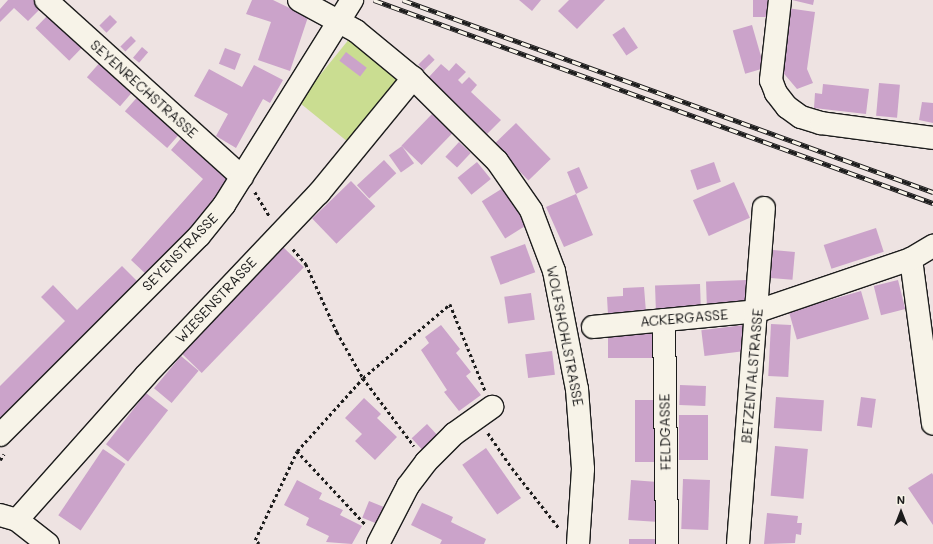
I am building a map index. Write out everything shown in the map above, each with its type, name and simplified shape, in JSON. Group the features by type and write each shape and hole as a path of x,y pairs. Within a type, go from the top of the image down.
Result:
{"street":[{"name":"SEYENRECHSTRASSE","path":"46,0 242,177"},
{"name":"WOLFSHOHLSTRASSE","path":"300,0 356,31 413,78 497,161 531,210 543,238 559,294 581,424 583,469 570,538"},
{"name":"SEYENSTRASSE","path":"0,434 198,236 224,205 340,22 352,0"},
{"path":"780,0 771,80 776,93 787,108 801,117 821,123 933,138"},
{"name":"WIESENSTRASSE","path":"9,518 146,375 279,232 319,193 413,78"},
{"name":"BETZENTALSTRASSE","path":"738,544 758,311 764,208"},
{"name":"ACKERGASSE","path":"593,327 758,311 911,259 933,246"},
{"path":"911,259 917,286 933,424"},
{"name":"FELDGASSE","path":"664,320 667,544"},
{"path":"379,542 408,486 426,462 454,434 492,407"},
{"path":"9,518 22,544"},
{"path":"9,518 48,544"}],"path":[{"path":"242,177 252,187 279,232 306,264 337,332 363,378 426,462"},
{"path":"259,544 255,540 298,451 363,378 450,304 492,407 487,432 512,468 570,538"},
{"path":"298,451 379,542"}],"green space":[{"path":"350,38 404,81 352,145 298,102"}],"building":[{"path":"8,0 35,0 42,7 28,21 14,8 0,22 0,9"},
{"path":"252,0 273,0 308,17 290,71 258,60 271,22 246,14"},
{"path":"519,0 541,0 532,11"},
{"path":"569,0 605,0 577,29 558,11"},
{"path":"753,0 772,0 772,17 753,17"},
{"path":"792,0 814,0 813,5"},
{"path":"787,8 815,12 807,69 813,83 797,89 780,69"},
{"path":"50,13 84,46 69,61 35,28"},
{"path":"110,15 117,22 106,33 99,26"},
{"path":"752,25 764,68 745,74 733,31"},
{"path":"624,27 638,48 626,56 612,35"},
{"path":"131,36 136,41 125,52 120,47"},
{"path":"142,47 148,52 139,63 133,58"},
{"path":"225,48 241,54 235,70 219,64"},
{"path":"346,52 367,68 360,76 339,61"},
{"path":"429,54 435,60 424,70 418,65"},
{"path":"102,60 135,89 120,106 87,77"},
{"path":"456,63 466,72 458,80 462,84 469,77 477,85 471,92 501,120 487,134 428,78 441,64 449,71"},
{"path":"254,65 283,80 270,103 263,99 236,148 216,136 228,114 194,96 209,69 242,87"},
{"path":"879,83 900,85 897,118 876,116"},
{"path":"823,84 869,89 866,114 814,108 815,93 822,94"},
{"path":"140,94 182,131 167,148 125,111"},
{"path":"922,102 933,103 933,123 919,120"},
{"path":"432,114 452,133 422,165 401,146"},
{"path":"516,123 551,159 528,181 494,145"},
{"path":"183,136 236,178 149,277 131,260 203,179 171,150"},
{"path":"459,142 471,153 457,168 445,157"},
{"path":"402,146 414,163 401,172 389,155"},
{"path":"384,160 396,173 369,198 357,185"},
{"path":"477,162 491,179 471,195 458,178"},
{"path":"714,162 721,182 697,190 690,170"},
{"path":"579,167 588,188 576,194 567,172"},
{"path":"351,181 375,206 336,244 312,219"},
{"path":"734,182 750,218 709,236 693,200"},
{"path":"503,188 526,225 505,239 482,201"},
{"path":"576,194 593,235 564,247 546,207"},
{"path":"876,228 884,252 831,269 824,245"},
{"path":"525,244 535,272 500,285 490,257"},
{"path":"283,247 304,267 202,373 181,353"},
{"path":"773,250 795,252 792,280 771,278"},
{"path":"122,266 141,285 0,424 0,386 65,321 41,297 53,285 77,310"},
{"path":"747,280 748,305 707,306 706,281"},
{"path":"898,280 905,309 881,315 874,286"},
{"path":"700,284 701,308 656,310 655,286"},
{"path":"644,287 646,312 608,315 607,297 623,296 623,288"},
{"path":"861,291 869,319 797,340 789,312"},
{"path":"531,293 535,320 508,323 504,297"},
{"path":"771,324 791,325 788,377 768,376"},
{"path":"441,325 460,349 456,353 471,372 466,376 481,395 459,411 444,392 447,390 421,350 429,343 425,337"},
{"path":"744,325 747,351 704,356 701,330"},
{"path":"608,333 656,333 656,358 608,358"},
{"path":"552,351 555,375 528,378 525,354"},
{"path":"181,356 199,371 172,403 154,388"},
{"path":"680,385 706,386 705,406 679,405"},
{"path":"146,393 168,410 128,461 106,444"},
{"path":"776,397 824,400 822,431 774,428"},
{"path":"861,397 876,399 872,428 857,426"},
{"path":"364,398 381,414 377,418 397,437 375,460 355,441 362,434 345,418"},
{"path":"635,400 662,400 662,462 635,462"},
{"path":"679,415 708,415 708,460 679,460"},
{"path":"427,424 440,438 425,452 412,438"},
{"path":"775,446 808,449 804,499 771,496"},
{"path":"486,448 521,498 497,515 462,465"},
{"path":"103,449 125,464 81,530 58,515"},
{"path":"932,473 933,475 933,525 908,488"},
{"path":"683,479 710,480 708,530 681,529"},
{"path":"297,480 322,493 319,499 343,510 340,515 362,526 352,544 326,542 329,536 306,525 309,518 284,505"},
{"path":"631,480 658,482 655,522 628,520"},
{"path":"369,501 386,508 379,524 362,518"},
{"path":"422,503 453,517 451,522 486,539 484,544 440,544 442,540 411,525"},
{"path":"767,513 798,516 797,523 802,523 801,535 796,534 795,543 764,544"},
{"path":"629,539 656,539 656,544 629,544"}],"railway":[{"path":"374,0 933,203"},
{"path":"403,0 933,192"}]}
